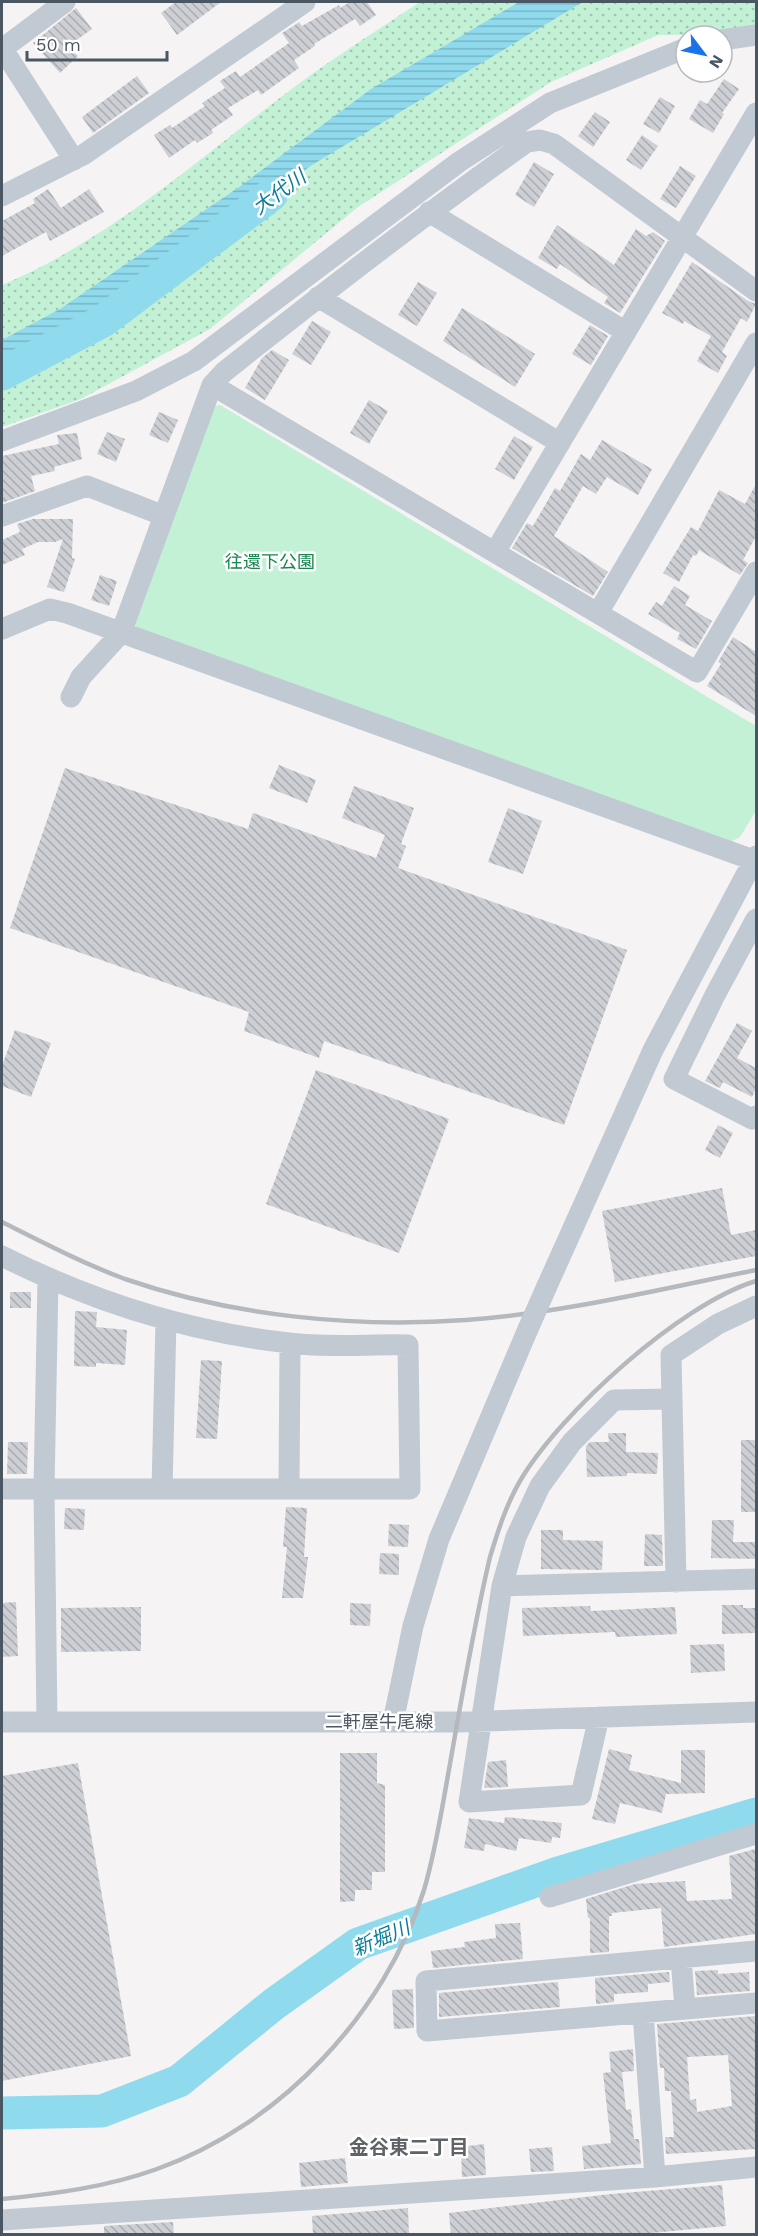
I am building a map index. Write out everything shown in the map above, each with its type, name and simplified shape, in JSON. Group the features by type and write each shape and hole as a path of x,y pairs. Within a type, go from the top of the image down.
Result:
{"street":[{"path":"65,2 2,49 74,160"},
{"path":"2,196 74,160 305,2"},
{"path":"734,38 756,35"},
{"path":"2,441 136,391 194,361 459,162 532,115 582,89 674,53"},
{"path":"495,552 756,113"},
{"path":"71,697 81,677 121,633 162,515 213,385 224,372 318,297 429,212 527,142 540,140 554,144 756,291"},
{"path":"429,212 626,332"},
{"path":"318,297 560,443"},
{"path":"598,613 756,343"},
{"path":"213,385 697,672 756,572"},
{"path":"2,516 87,486 162,515"},
{"path":"2,629 50,609 67,613 756,859 653,1050 528,1329 439,1539 413,1626 393,1722"},
{"path":"755,1121 675,1079 715,995 756,919"},
{"path":"2,1256 48,1280 166,1320 290,1343 408,1345 410,1489 2,1489"},
{"path":"47,1722 44,1489 48,1280"},
{"path":"676,1582 671,1355 718,1324 756,1306"},
{"path":"162,1489 166,1320"},
{"path":"289,1489 290,1343"},
{"path":"599,1717 581,1795 469,1802 502,1587 516,1537 540,1486 572,1442 614,1400 672,1398"},
{"path":"502,1587 756,1579"},
{"name":"二軒屋牛尾線","path":"2,1722 393,1722 756,1712"},
{"path":"550,1898 756,1834"},
{"path":"756,1951 426,1981 427,2031 756,2003"},
{"path":"681,1958 685,2009"},
{"path":"643,2013 655,2177"},
{"path":"2,2220 655,2177 756,2167"}],"green space":[{"path":"420,2 756,2 756,34 734,34 734,24 674,24 674,35 658,35 551,82 358,207 210,329 81,399 2,427 2,285 77,247 112,225 349,48"},
{"name":"往還下公園","path":"220,405 756,726 756,811 740,837 728,843 134,630 130,618 211,407"}],"water":[{"path":"519,2 583,2 312,165 12,381 2,384 2,340 60,309 239,187 371,89"}],"building":[{"path":"176,2 221,2 177,35 161,13"},
{"path":"350,2 367,2 376,15 360,26 355,19 314,44 315,46 294,60 299,68 261,95 258,90 228,108 233,115 211,130 213,133 197,143 195,140 169,158 154,135 170,125 172,128 205,106 202,103 225,88 220,81 236,71 240,77 289,43 282,33 299,22 302,26 339,5 340,8"},
{"path":"76,8 92,29 68,46 78,56 60,73 33,43"},
{"path":"137,76 149,93 93,133 82,117"},
{"path":"721,84 732,84 739,89 722,113 724,114 713,133 689,119 700,100 707,104"},
{"path":"660,97 675,106 659,133 643,124"},
{"path":"595,112 610,122 593,147 578,136"},
{"path":"642,135 658,146 641,170 626,160"},
{"path":"534,162 554,174 534,207 515,195"},
{"path":"680,166 696,176 676,208 660,199"},
{"path":"48,189 61,208 89,189 104,212 50,241 46,232 2,256 2,221 35,203 33,199"},
{"path":"557,225 614,265 636,229 646,236 653,232 665,241 620,313 604,303 608,297 560,264 557,269 538,258"},
{"path":"692,262 748,301 756,304 747,322 741,318 722,352 727,356 718,373 697,361 711,336 684,321 683,324 662,313"},
{"path":"418,282 437,293 417,326 398,315"},
{"path":"462,308 535,354 515,387 443,341"},
{"path":"312,321 331,332 311,365 292,354"},
{"path":"590,325 608,336 591,365 572,354"},
{"path":"272,350 289,360 265,400 245,388 262,358"},
{"path":"369,400 388,411 369,444 350,433"},
{"path":"159,412 178,420 168,443 149,435"},
{"path":"107,432 125,439 116,462 97,454"},
{"path":"77,433 82,459 54,467 55,471 31,476 35,491 2,503 2,456 59,444 57,435"},
{"path":"514,436 533,447 514,480 495,469"},
{"path":"602,440 652,469 638,495 607,477 596,494 583,486 554,536 608,572 593,596 512,548 527,523 533,526 555,488 560,491 581,454 590,460"},
{"path":"756,484 756,536 743,560 748,563 740,575 699,550 696,556 693,555 679,582 663,573 691,527 698,531 719,490 745,504"},
{"path":"33,519 73,519 72,558 75,559 64,592 47,587 63,539 55,542 38,542 22,549 25,555 2,565 2,540 20,532 17,524"},
{"path":"100,575 117,581 109,606 91,600"},
{"path":"674,586 690,596 685,605 712,621 696,649 677,639 680,633 648,614 656,602 662,606"},
{"path":"733,637 756,652 756,716 707,686 721,664 718,662"},
{"path":"279,765 316,780 307,803 269,788"},
{"path":"65,768 248,829 253,813 376,858 385,835 342,818 354,786 414,808 401,844 406,846 398,868 627,950 564,1125 324,1041 319,1058 244,1031 249,1012 10,928"},
{"path":"508,808 542,821 523,874 488,862"},
{"path":"737,1023 752,1031 737,1058 756,1068 756,1088 752,1097 723,1082 720,1088 705,1081"},
{"path":"15,1030 51,1043 31,1097 2,1086 2,1066"},
{"path":"316,1070 449,1119 399,1253 266,1204"},
{"path":"718,1125 733,1133 720,1158 705,1150"},
{"path":"722,1188 731,1235 756,1230 756,1256 615,1282 602,1211"},
{"path":"10,1292 31,1292 31,1308 10,1308"},
{"path":"75,1311 97,1312 96,1327 127,1330 125,1365 96,1363 96,1367 74,1366"},
{"path":"201,1360 222,1361 217,1439 196,1438"},
{"path":"608,1433 626,1433 626,1452 658,1453 657,1474 627,1473 627,1476 587,1477 586,1446 590,1442 609,1442"},
{"path":"741,1440 756,1440 756,1512 741,1512"},
{"path":"8,1442 28,1442 27,1474 7,1474"},
{"path":"286,1507 307,1508 304,1557 308,1557 303,1598 282,1598 287,1547 283,1547"},
{"path":"65,1508 85,1509 84,1530 64,1529"},
{"path":"712,1520 734,1520 733,1542 756,1542 756,1559 711,1558"},
{"path":"389,1524 409,1525 408,1547 388,1546"},
{"path":"541,1530 563,1530 563,1540 603,1541 602,1570 541,1569"},
{"path":"645,1534 662,1535 663,1566 644,1566"},
{"path":"380,1553 399,1554 399,1575 379,1574"},
{"path":"16,1602 18,1656 2,1657 2,1603"},
{"path":"350,1603 371,1604 370,1626 350,1625"},
{"path":"722,1605 743,1605 743,1608 756,1608 756,1633 722,1634"},
{"path":"590,1606 591,1611 675,1607 677,1634 616,1637 615,1632 523,1636 522,1608"},
{"path":"141,1607 141,1651 61,1652 61,1608"},
{"path":"724,1644 725,1671 691,1673 690,1645"},
{"path":"609,1749 632,1755 629,1770 681,1783 681,1750 705,1750 705,1793 666,1794 662,1813 620,1803 615,1824 592,1819"},
{"path":"340,1753 377,1753 377,1783 385,1785 385,1872 372,1872 372,1890 355,1890 355,1901 340,1902"},
{"path":"506,1760 508,1787 484,1788 488,1762"},
{"path":"78,1763 131,2056 2,2081 2,1776"},
{"path":"505,1817 562,1823 560,1838 552,1837 551,1843 519,1838 516,1851 485,1844 484,1851 464,1848 469,1818 504,1823"},
{"path":"755,1849 756,1934 664,1947 661,1908 612,1913 612,1916 609,1916 609,1952 590,1953 590,1918 588,1918 586,1899 635,1884 685,1881 687,1901 732,1899 729,1856"},
{"path":"520,1923 523,1959 433,1968 431,1951 465,1947 464,1942 496,1938 495,1924"},
{"path":"718,1970 718,1974 749,1972 750,1991 697,1995 695,1971"},
{"path":"669,1972 670,1982 648,1984 648,1992 614,1994 614,2002 596,2004 595,1978"},
{"path":"558,1982 560,2007 439,2017 439,1993"},
{"path":"413,1989 414,2028 394,2029 392,1990"},
{"path":"756,2016 756,2149 666,2154 665,2137 674,2137 671,2091 665,2091 664,2068 660,2068 657,2024","holes":["728,2055 732,2106 697,2112 696,2099 690,2100 687,2057"]},
{"path":"633,2049 634,2071 622,2072 626,2110 631,2109 634,2139 639,2139 641,2164 584,2169 582,2146 611,2143 603,2073 611,2072 609,2052"},
{"path":"484,2144 486,2175 462,2177 461,2147"},
{"path":"552,2147 554,2171 531,2172 529,2149"},
{"path":"345,2158 348,2183 301,2187 299,2163"},
{"path":"722,2185 726,2226 630,2235 451,2235 449,2213 611,2194"},
{"path":"408,2208 409,2235 313,2235 312,2216"},
{"path":"173,2222 174,2235 104,2235 104,2226"}],"waterway":[{"name":"大代川","path":"2,374 103,321 271,195"},
{"name":"新堀川","path":"2,2113 102,2111 179,2081 274,2004 358,1944 558,1873 756,1814"}],"railway":[{"path":"2,1222 93,1266 166,1292 250,1310 337,1320 423,1322 502,1317 612,1300 756,1270"},
{"path":"2,2199 61,2192 119,2181 157,2169 202,2150 245,2125 285,2095 322,2060 355,2021 383,1980 406,1936 424,1890 438,1833 490,1557 515,1490 563,1424 624,1364 658,1336 693,1312 726,1293 756,1281"}],"district":[{"name":"金谷東二丁目","path":"409,2147"}]}
